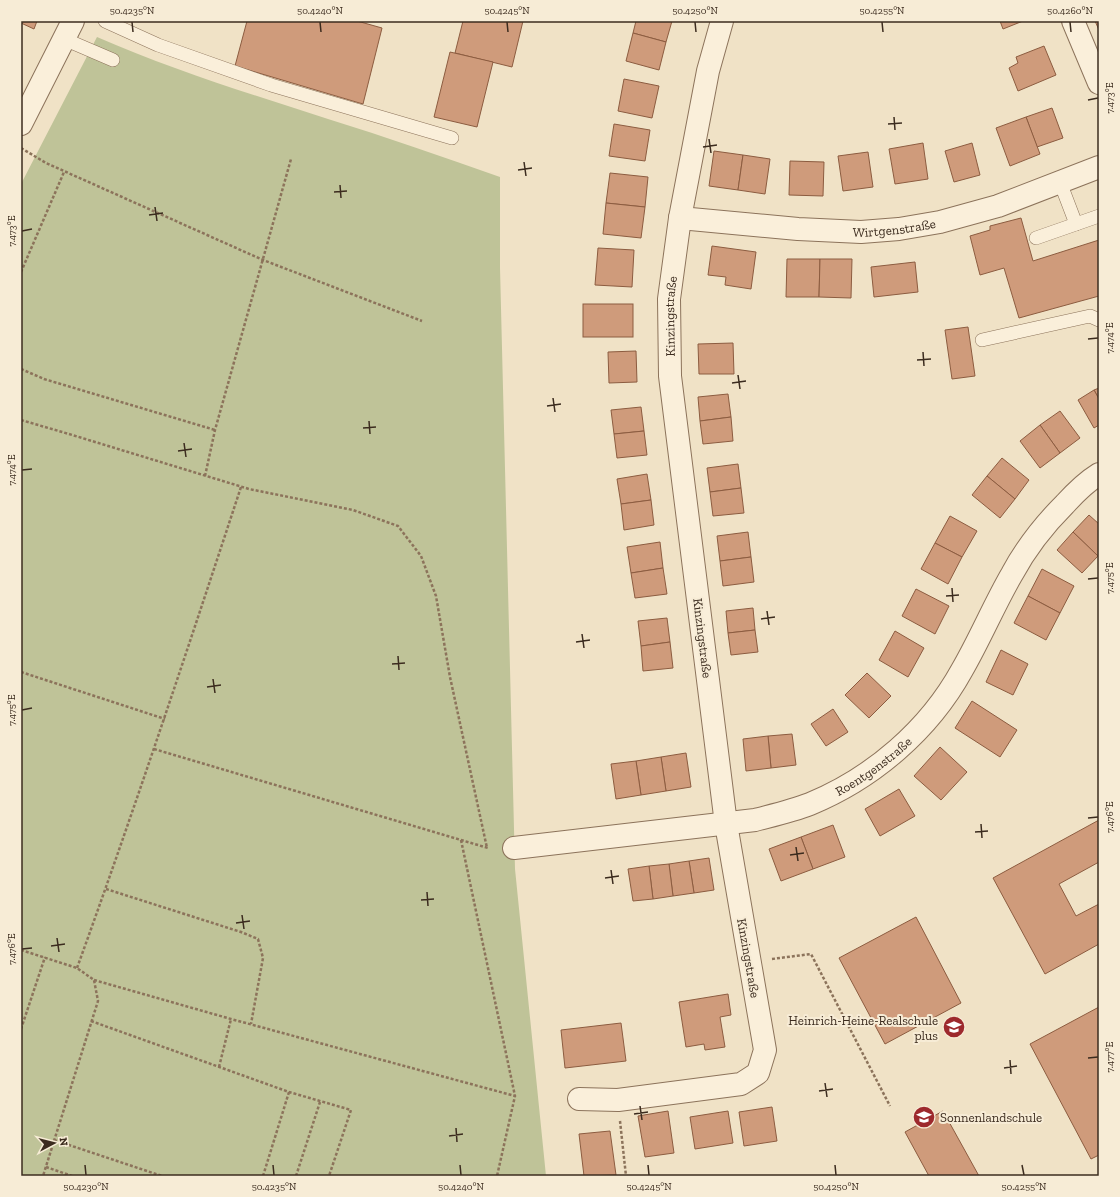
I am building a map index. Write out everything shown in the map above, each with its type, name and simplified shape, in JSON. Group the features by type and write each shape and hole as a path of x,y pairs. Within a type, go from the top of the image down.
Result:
{"street":[{"name":"Kinzingstraße","path":"579,1099 618,1100 741,1084 758,1073 765,1050 726,824 670,376 669,299 680,218 708,71 722,21"},
{"path":"1074,21 1099,83"},
{"path":"21,124 69,30"},
{"name":"Wirtgenstraße","path":"680,218 806,229 861,232 899,229 940,222 998,206 1099,167"},
{"name":"Roentgenstraße","path":"514,848 755,820 810,804 861,776 883,760 920,728 935,711 962,671 1012,572 1031,544 1051,517 1099,474"}],"lane":[{"path":"105,21 158,45 271,85 452,138"},
{"path":"69,30 113,60"},
{"path":"1060,182 1076,224"},
{"path":"1036,238 1099,216"},
{"path":"982,340 1090,316 1099,320"}],"path":[{"path":"21,148 64,172 263,260 422,321"},
{"path":"205,476 215,430 291,159"},
{"path":"21,272 64,172"},
{"path":"21,369 44,379 215,430"},
{"path":"21,420 241,487 293,499 353,510 398,526 421,556 436,596 450,677 487,848 154,749"},
{"path":"77,968 165,719 241,487"},
{"path":"21,672 165,719"},
{"path":"461,840 515,1096 498,1176"},
{"path":"106,889 241,932 258,939 263,958 251,1024"},
{"path":"21,950 77,968 94,980 231,1019 515,1096"},
{"path":"750,961 811,954 890,1106"},
{"path":"21,1029 45,957"},
{"path":"43,1176 98,1001 94,980"},
{"path":"219,1067 231,1019"},
{"path":"91,1021 289,1092 351,1110 329,1176"},
{"path":"262,1176 289,1092"},
{"path":"618,1100 626,1176"},
{"path":"296,1176 320,1102"},
{"path":"54,1140 162,1176"},
{"path":"46,1167 72,1176"}],"green space":[{"path":"97,37 125,49 212,81 393,140 500,177 500,268 515,869 546,1176 21,1176 21,184"}],"building":[{"path":"21,21 37,21 34,29 21,23"},
{"path":"247,21 357,21 382,28 363,104 235,66"},
{"path":"463,21 523,21 512,67 455,53"},
{"path":"636,21 672,21 666,42 633,33"},
{"path":"1000,21 1023,21 1003,29"},
{"path":"1095,21 1099,21 1099,30"},
{"path":"633,33 666,42 659,70 626,61"},
{"path":"1044,46 1056,75 1018,91 1009,68 1018,63 1016,57"},
{"path":"450,52 493,62 477,127 434,117"},
{"path":"624,79 659,86 652,118 618,111"},
{"path":"1052,108 1063,138 1037,147 1026,117"},
{"path":"1026,117 1040,154 1010,166 996,128"},
{"path":"614,124 650,130 645,161 609,156"},
{"path":"923,143 928,179 895,184 889,149"},
{"path":"972,143 980,175 954,182 945,151"},
{"path":"714,151 743,155 738,190 709,186"},
{"path":"868,152 873,187 843,191 838,156"},
{"path":"743,155 770,159 765,194 738,190"},
{"path":"790,161 824,162 823,196 789,195"},
{"path":"610,173 648,177 645,207 606,203"},
{"path":"606,203 645,207 641,238 603,234"},
{"path":"1021,218 1033,261 1099,240 1099,296 1019,318 1004,268 980,275 970,236 990,230 990,226"},
{"path":"712,246 756,252 751,289 725,285 726,277 708,275"},
{"path":"598,248 634,250 632,287 595,285"},
{"path":"787,259 820,259 819,297 786,297"},
{"path":"820,259 852,259 851,298 819,297"},
{"path":"915,262 918,292 874,297 871,267"},
{"path":"583,304 633,304 633,337 583,337"},
{"path":"968,327 975,376 952,379 945,330"},
{"path":"733,343 734,374 699,374 698,344"},
{"path":"636,351 637,382 609,383 608,352"},
{"path":"1099,388 1099,399 1094,390"},
{"path":"1094,390 1099,399 1099,425 1094,428 1078,400"},
{"path":"728,394 731,417 700,421 698,397"},
{"path":"641,407 644,431 614,434 611,410"},
{"path":"1060,411 1080,438 1060,453 1040,425"},
{"path":"731,417 733,441 703,444 700,421"},
{"path":"1040,425 1060,453 1040,468 1020,441"},
{"path":"644,431 647,455 617,458 614,434"},
{"path":"1002,458 1029,480 1015,499 987,476"},
{"path":"738,464 741,488 710,492 707,468"},
{"path":"647,474 651,500 621,504 617,479"},
{"path":"987,476 1015,499 1000,518 972,495"},
{"path":"741,488 744,513 713,516 710,492"},
{"path":"651,500 654,525 624,530 621,504"},
{"path":"1089,515 1099,524 1098,556 1073,532"},
{"path":"950,516 977,531 962,557 935,543"},
{"path":"748,532 751,557 720,561 717,536"},
{"path":"1073,532 1098,556 1082,573 1057,550"},
{"path":"660,542 663,568 631,573 627,547"},
{"path":"935,543 962,557 948,584 921,569"},
{"path":"751,557 754,582 723,586 720,561"},
{"path":"663,568 667,594 635,598 631,573"},
{"path":"1042,569 1074,586 1060,613 1028,596"},
{"path":"916,589 949,606 935,634 902,616"},
{"path":"1028,596 1060,613 1046,640 1014,623"},
{"path":"753,608 755,630 728,633 726,611"},
{"path":"667,618 670,642 641,646 638,621"},
{"path":"755,630 758,652 731,655 728,633"},
{"path":"895,631 924,648 908,677 879,660"},
{"path":"670,642 673,668 643,671 641,646"},
{"path":"1001,650 1028,664 1013,695 986,682"},
{"path":"867,673 891,696 869,718 845,695"},
{"path":"972,701 1017,730 1000,757 955,728"},
{"path":"833,709 848,732 826,746 811,724"},
{"path":"792,734 796,765 771,768 768,736"},
{"path":"768,736 771,768 746,771 743,739"},
{"path":"940,747 967,772 941,800 914,776"},
{"path":"686,753 691,787 666,791 661,757"},
{"path":"661,757 666,791 641,795 636,761"},
{"path":"636,761 641,795 616,799 611,764"},
{"path":"899,789 915,816 880,836 865,809"},
{"path":"1099,820 1099,862 1059,884 1076,916 1099,904 1099,944 1045,974 993,878"},
{"path":"833,825 845,857 813,869 801,837"},
{"path":"801,837 813,869 781,881 769,849"},
{"path":"709,858 714,890 694,893 689,861"},
{"path":"689,861 694,893 673,896 669,864"},
{"path":"669,864 673,896 653,899 649,866"},
{"path":"649,866 653,899 633,901 628,869"},
{"path":"916,917 961,1003 885,1044 839,958"},
{"path":"728,994 731,1015 720,1017 725,1047 705,1050 704,1044 686,1047 679,1002"},
{"path":"1099,1007 1099,1155 1091,1159 1030,1044"},
{"path":"621,1023 626,1061 565,1068 561,1030"},
{"path":"772,1107 777,1141 744,1146 739,1112"},
{"path":"668,1111 674,1153 645,1157 638,1116"},
{"path":"728,1111 733,1143 695,1149 690,1117"},
{"path":"943,1111 979,1176 929,1176 905,1132"},
{"path":"610,1131 616,1175 584,1176 579,1134"}],"place":[{"name":"Heinrich-Heine-Realschule plus","path":"954,1027"},
{"name":"Sonnenlandschule","path":"924,1117"}]}
